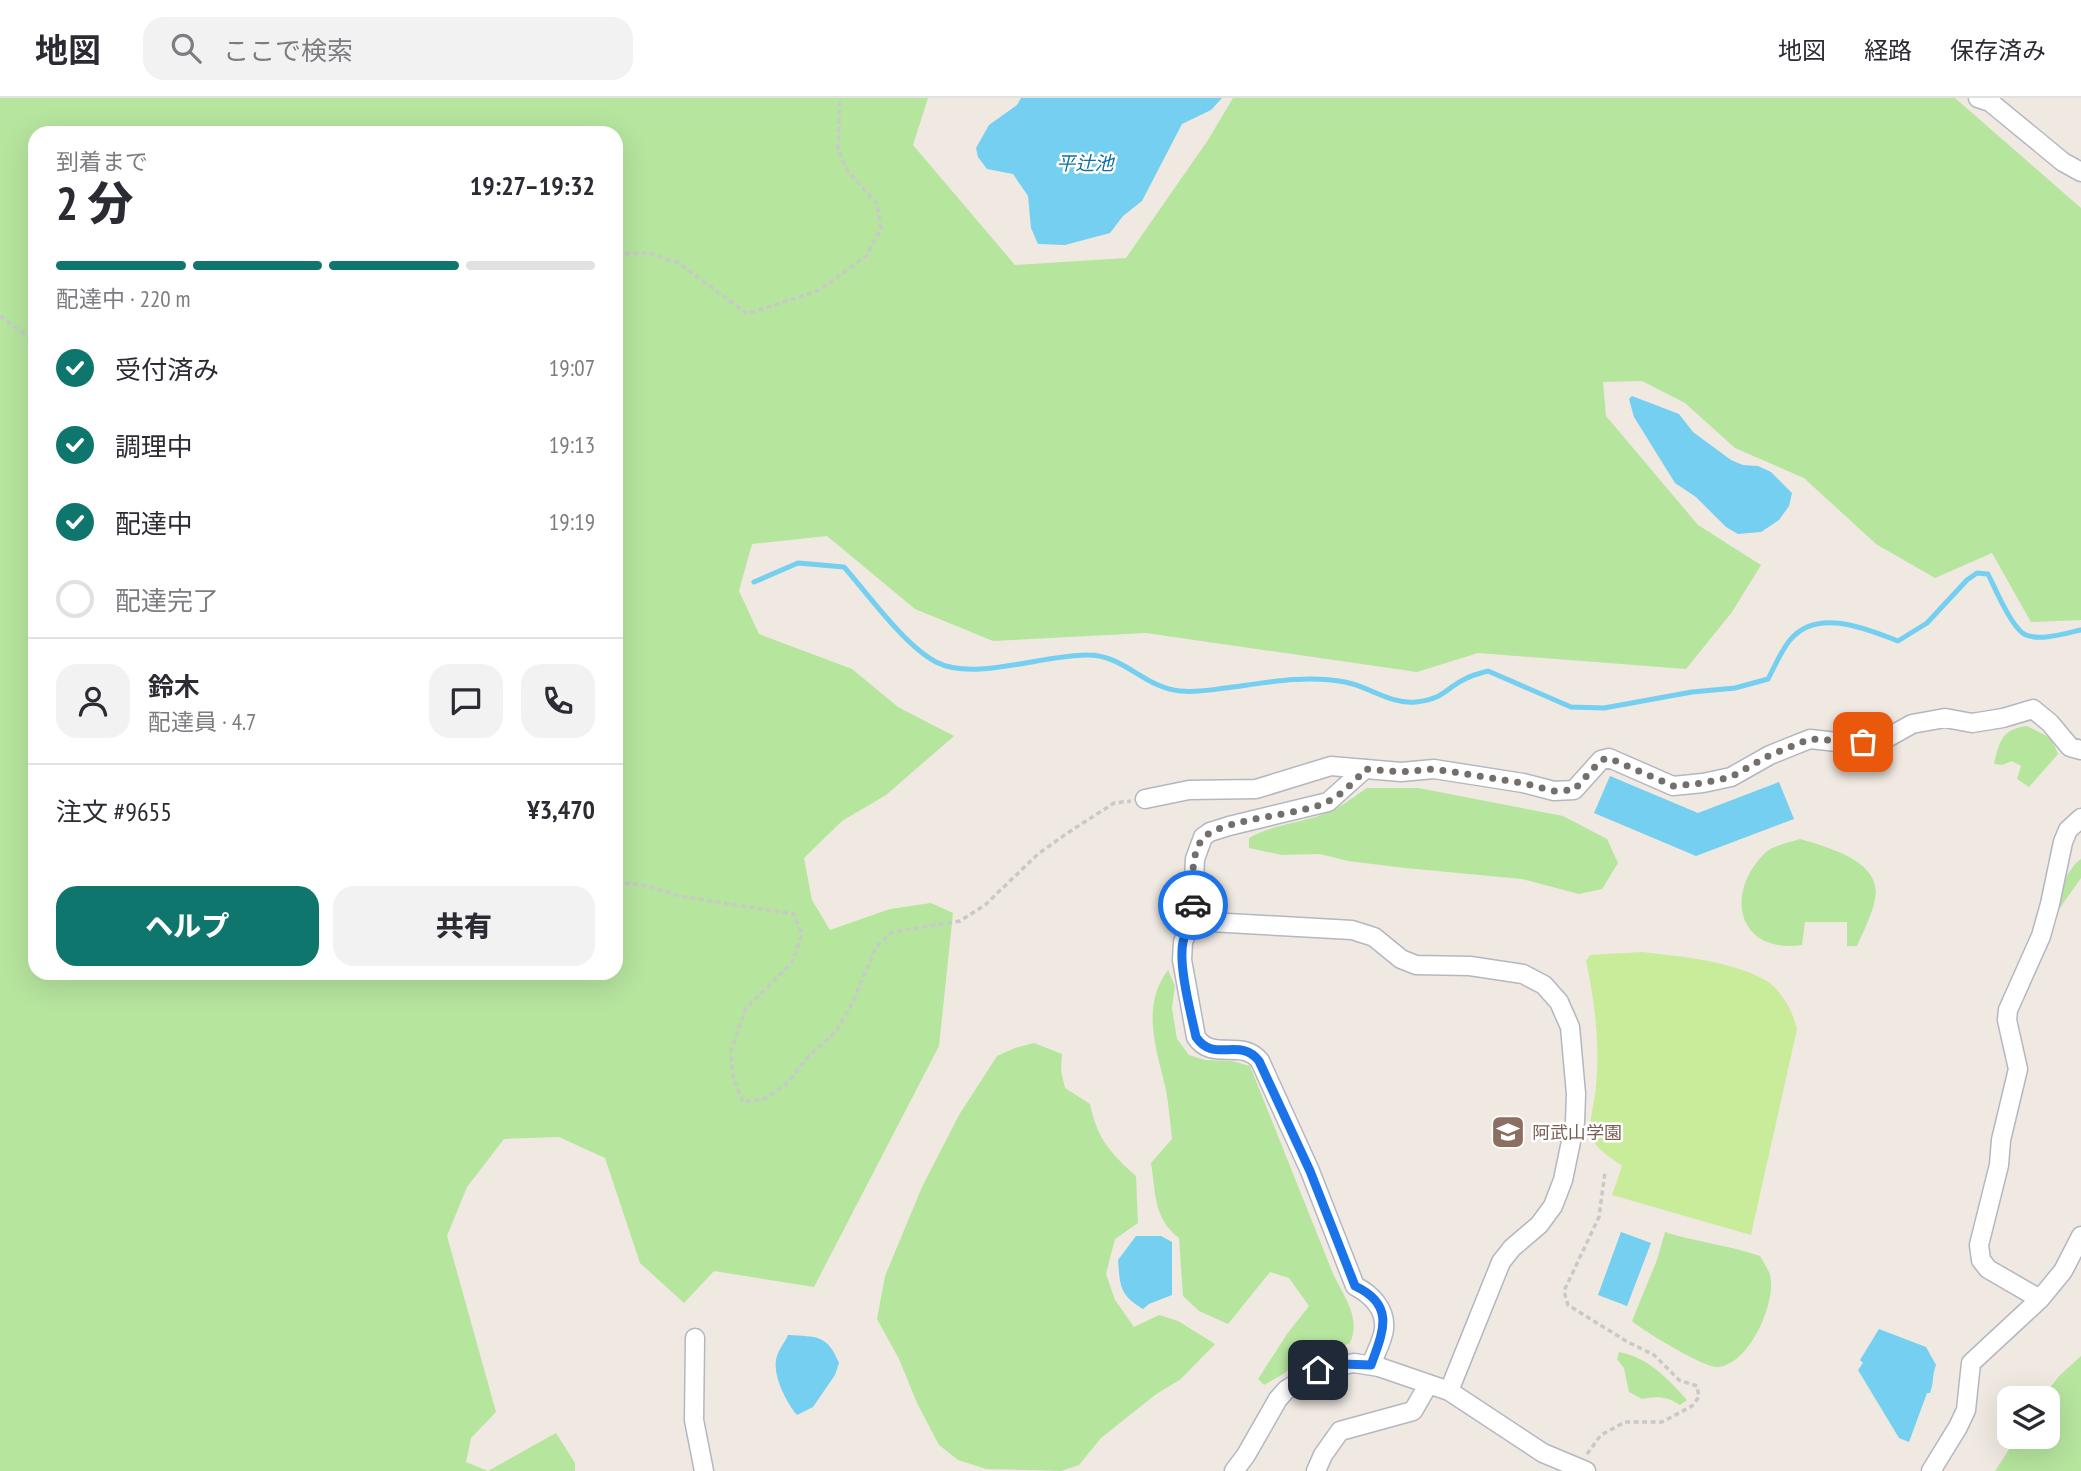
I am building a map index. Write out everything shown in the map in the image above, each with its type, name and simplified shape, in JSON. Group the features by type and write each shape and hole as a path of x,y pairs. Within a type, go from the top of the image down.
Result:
{"street":[{"path":"1979,98 1990,102 2063,162 2081,173"},
{"path":"1146,799 1189,790 1255,789 1331,766 1401,772 1434,769 1523,783 1554,791 1574,790 1601,760 1609,758 1673,786 1703,783 1731,777 1770,755 1810,739 1846,743 1880,741 1912,724 1945,718 1972,723 2003,718 2032,709 2050,723 2070,747 2081,750"},
{"path":"1366,769 1328,802 1229,826 1203,837 1195,859 1192,921 1183,942 1182,960 1196,1037 1209,1049 1242,1049 1255,1055 1305,1160 1355,1286 1369,1293 1379,1306 1384,1328 1371,1365"},
{"path":"2040,1298 1988,1269 1981,1260 1979,1245 1999,1165 2001,1140 2018,1069 2007,1020 2008,1010 2040,936 2050,904 2063,842 2068,830 2081,818"},
{"path":"1192,921 1352,930 1374,937 1401,959 1416,965 1470,966 1523,974 1544,985 1559,1002 1570,1027 1576,1094 1575,1122 1563,1180 1553,1206 1539,1225 1512,1248 1502,1262 1449,1391"},
{"path":"1931,1471 1966,1410 1971,1363 2040,1298 2063,1271 2081,1236"},
{"path":"695,1338 694,1420 704,1471"},
{"path":"1234,1471 1278,1399 1296,1382 1330,1366 1354,1363 1371,1365 1449,1391 1543,1453 1582,1469"},
{"path":"1316,1471 1323,1455 1340,1431 1413,1410 1428,1385"}],"path":[{"path":"623,254 648,253 679,263 747,314 820,290 866,256 881,229 877,204 847,170 838,150 840,98"},
{"path":"0,316 28,337"},
{"path":"623,883 649,886 679,897 794,914 802,934 792,963 746,1008 731,1051 733,1077 743,1102 767,1098 787,1083 806,1059 836,1031 852,1004 876,947 892,932 960,921 985,905 1038,855 1066,834 1114,803 1146,799"},
{"path":"1582,1469 1601,1435 1626,1422 1662,1422 1692,1406 1699,1396 1697,1386 1679,1380 1654,1354 1626,1341 1567,1305 1564,1291 1599,1217 1605,1172"}],"green space":[{"path":"0,98 928,98 913,145 1015,265 1126,258 1208,140 1233,98 1955,98 2081,208 2081,620 2031,622 1992,553 1935,578 1876,544 1804,478 1735,448 1685,403 1642,381 1603,382 1606,416 1698,525 1761,565 1732,612 1686,669 1478,653 1417,672 1146,633 993,641 915,609 827,536 752,544 739,591 759,634 852,669 898,707 954,736 886,795 842,821 804,858 812,900 830,930 890,909 931,903 953,913 939,1046 814,1287 714,1271 684,1303 640,1263 605,1158 559,1137 504,1139 467,1187 447,1236 496,1412 471,1438 466,1462 488,1471 0,1471"},
{"path":"2027,726 2051,738 2058,754 2029,787 2017,779 2021,766 2012,761 2002,765 1994,764 2003,738 2012,730"},
{"path":"1367,788 1418,788 1563,816 1607,839 1618,863 1602,889 1579,894 1522,879 1348,861 1320,854 1282,855 1249,848 1249,838 1274,827 1325,814"},
{"path":"1800,839 1838,851 1862,865 1870,875 1875,886 1875,899 1857,946 1847,946 1847,922 1805,922 1802,945 1780,945 1763,940 1751,930 1744,917 1744,886 1752,869 1768,851"},
{"path":"2081,859 2081,878 2057,912 2055,909 2064,881"},
{"path":"1643,952 1705,960 1751,973 1776,989 1793,1015 1797,1029 1751,1235 1612,1195 1622,1166 1596,1145 1590,1131 1596,1087 1597,1039 1586,961 1590,955"},
{"path":"1168,970 1175,986 1172,1008 1177,1039 1189,1055 1250,1066 1353,1317 1350,1343 1296,1362 1285,1373 1264,1385 1258,1379 1309,1306 1289,1278 1270,1272 1228,1324 1199,1311 1183,1296 1179,1238 1164,1222 1157,1204 1151,1163 1172,1139 1166,1090 1155,1044 1153,1014 1160,984"},
{"path":"1034,1043 1062,1054 1061,1071 1065,1088 1090,1104 1096,1126 1106,1144 1136,1176 1138,1223 1115,1239 1106,1274 1115,1300 1134,1327 1159,1315 1178,1321 1215,1344 1181,1379 1155,1395 1101,1438 1079,1465 1061,1471 986,1469 958,1460 939,1445 877,1319 885,1276 922,1187 959,1115 997,1056"},
{"path":"1665,1232 1760,1256 1768,1270 1771,1287 1765,1316 1750,1345 1729,1364 1717,1367 1700,1362 1632,1321 1657,1260"},
{"path":"1619,1352 1648,1364 1687,1400 1680,1405 1662,1398 1642,1399 1629,1392 1624,1368 1617,1359"},
{"path":"2081,1356 2081,1471 1995,1471 2009,1449 2060,1449 2060,1386 2051,1386"},
{"path":"556,1433 575,1463 575,1471 488,1471"}],"water":[{"name":"平辻池","path":"1021,98 1222,98 1211,110 1182,124 1142,201 1123,216 1110,233 1065,245 1038,244 1031,228 1028,196 1013,174 987,169 978,157 976,148 989,125 1017,105"},
{"path":"1632,396 1679,414 1693,432 1731,460 1771,472 1792,493 1789,506 1779,520 1761,532 1738,534 1726,527 1696,497 1675,483 1634,417 1629,399"},
{"path":"1610,776 1698,813 1779,782 1794,819 1696,856 1594,813"},
{"path":"1621,1232 1651,1243 1627,1306 1598,1295"},
{"path":"1136,1236 1161,1236 1172,1242 1172,1295 1143,1309 1130,1299 1123,1289 1118,1260"},
{"path":"1879,1329 1926,1347 1936,1365 1930,1393 1927,1393 1909,1442 1899,1438 1858,1370 1863,1363 1860,1360"},
{"path":"788,1335 820,1339 830,1347 839,1363 835,1375 813,1407 797,1415 784,1395 776,1371 777,1356"}],"waterway":[{"path":"754,582 798,563 844,567 912,644 936,662 952,667 989,668 1088,655 1113,660 1156,684 1180,691 1317,679 1354,684 1407,702 1426,701 1467,678 1488,671 1571,707 1604,708 1692,692 1735,688 1768,679 1790,640 1801,630 1814,625 1842,624 1898,641 1927,623 1967,580 1977,573 1988,574 2010,617 2026,635 2046,637 2081,630"}],"way so far":[{"path":"1193,905 1195,859 1203,837 1229,826 1328,802 1366,769 1401,772 1434,769 1523,783 1554,791 1574,790 1601,760 1609,758 1673,786 1731,777 1770,755 1810,739 1863,742"}],"place":[{"name":"阿武山学園","path":"1508,1132"}],"route":[{"path":"1193,905 1192,921 1183,942 1182,960 1196,1037 1209,1049 1242,1049 1255,1055 1286,1115 1355,1286 1369,1293 1379,1306 1384,1328 1371,1365 1342,1364 1318,1370"}]}
